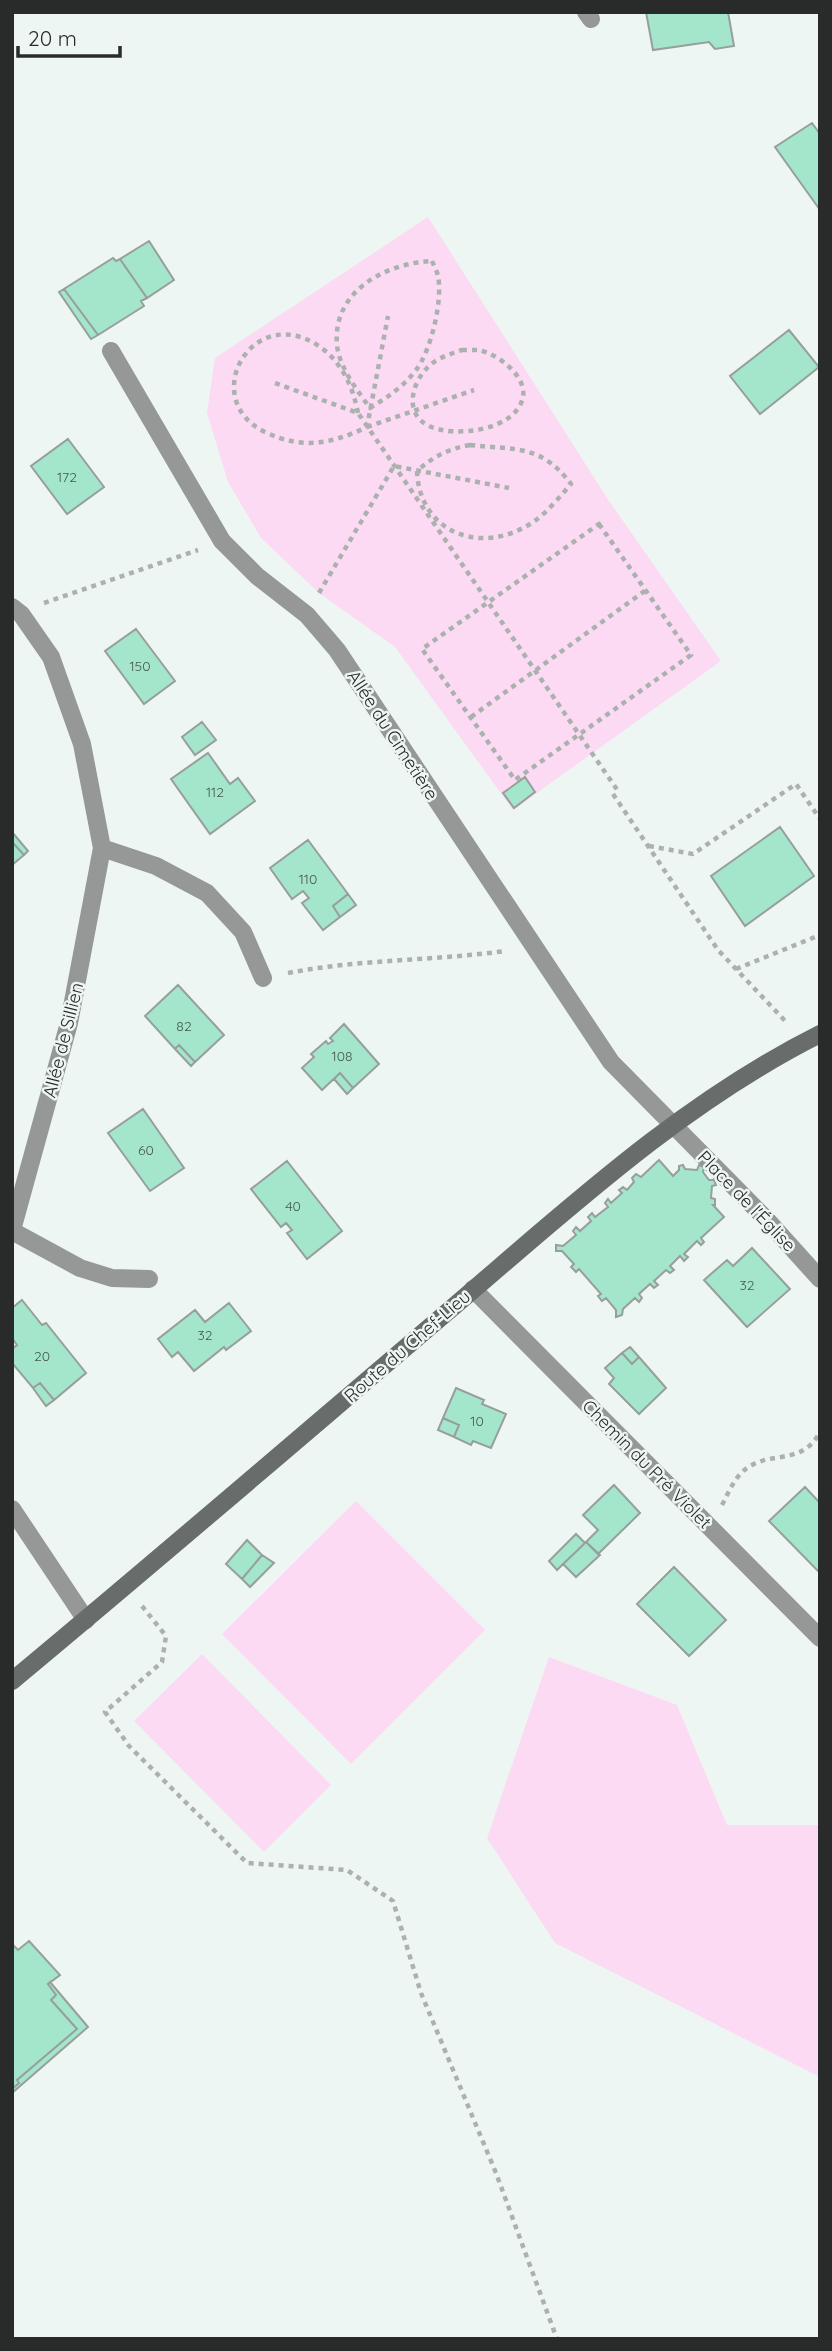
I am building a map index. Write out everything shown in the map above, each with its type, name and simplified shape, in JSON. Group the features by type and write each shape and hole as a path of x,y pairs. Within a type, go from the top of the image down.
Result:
{"main road":[{"name":"Route du Chef-Lieu","path":"12,1681 473,1289 672,1124 727,1086 812,1038"}],"street":[{"name":"Allée du Cimetière","path":"111,351 222,541 257,576 307,615 337,650 611,1062 672,1124"},
{"name":"Allée de Sillien","path":"17,611 51,657 82,744 102,848 69,1023 12,1230 80,1268 112,1278 149,1279"},
{"path":"102,848 156,866 207,893 243,932 263,978"},
{"name":"Place de l'Église","path":"672,1124 766,1219 820,1279"},
{"name":"Chemin du Pré Violet","path":"473,1289 820,1638"},
{"path":"12,1509 86,1620"}],"path":[{"path":"432,261 438,277 438,293 426,352 407,380 370,408 355,387 337,347 337,328 345,304 360,286 379,274 396,266 432,261"},
{"path":"368,427 388,316"},
{"path":"474,390 368,427 342,439 323,443 298,443 276,438 254,427 241,413 233,394 236,373 244,354 258,342 275,334 296,334 312,341 340,367 353,388 358,413 368,427 487,603 579,735 648,846 718,950 812,1038"},
{"path":"479,350 493,356 507,365 523,387 523,398 515,411 490,428 451,432 435,429 422,423 414,411 413,394 419,379 429,366 444,356 462,351 479,350"},
{"path":"275,383 358,413"},
{"path":"470,445 534,453 550,460 571,484 552,506 524,528 495,539 469,537 443,526 426,507 418,490 417,471 434,456 451,448 470,445"},
{"path":"394,466 509,488"},
{"path":"307,615 394,466"},
{"path":"599,524 691,655 515,780 422,649 487,603 599,524"},
{"path":"17,611 222,541"},
{"path":"471,718 646,590"},
{"path":"648,846 693,854 796,784 820,819"},
{"path":"736,969 820,935"},
{"path":"263,978 332,965 473,955 534,947"},
{"path":"710,1527 737,1476 753,1463 783,1458 808,1448 820,1432"},
{"path":"126,1586 166,1636 162,1662 105,1712 129,1746 247,1863 347,1870 393,1901 421,1993 496,2173 557,2339"}],"shaded area":[{"path":"428,217 607,498 721,661 513,810 395,647 319,593 261,538 228,482 207,413 215,358"},
{"path":"356,1501 485,1630 351,1764 222,1634"},
{"path":"202,1654 331,1785 264,1852 134,1721"},
{"path":"549,1657 677,1705 727,1825 820,1825 820,2077 555,1943 487,1838"}],"building":[{"path":"646,12 728,12 734,46 715,49 709,42 653,50"},
{"path":"812,123 820,134 820,210 775,147"},
{"path":"149,241 174,280 147,298 120,259"},
{"path":"113,258 116,261 120,259 147,298 141,301 144,306 98,335 64,289"},
{"path":"64,289 98,335 91,339 59,292"},
{"path":"789,330 819,367 760,414 730,376"},
{"path":"68,439 104,487 67,514 31,466"},
{"path":"136,629 175,681 144,704 105,651"},
{"path":"202,722 216,740 195,755 182,737"},
{"path":"208,753 230,784 238,778 255,801 210,834 171,779"},
{"path":"525,777 535,792 514,808 503,793"},
{"path":"780,827 814,876 745,926 711,876"},
{"path":"12,832 28,851 24,855 12,842"},
{"path":"308,840 348,894 333,906 340,917 323,930 302,903 309,898 303,891 292,899 270,868"},
{"path":"12,842 24,855 12,865"},
{"path":"348,894 356,905 340,917 333,906"},
{"path":"178,985 224,1035 195,1062 179,1045 175,1049 145,1016"},
{"path":"344,1024 379,1064 353,1088 340,1073 322,1090 302,1068 314,1057 311,1054 326,1041 328,1044 333,1041 330,1038"},
{"path":"179,1045 195,1062 191,1066 175,1049"},
{"path":"340,1073 353,1088 347,1094 334,1079"},
{"path":"143,1109 184,1168 150,1191 108,1133"},
{"path":"659,1160 673,1176 679,1166 697,1170 699,1165 704,1167 703,1172 709,1180 714,1180 716,1185 712,1186 711,1198 715,1199 713,1205 724,1217 701,1238 704,1242 701,1245 697,1241 684,1254 688,1257 684,1261 680,1256 670,1266 674,1270 670,1273 666,1270 654,1281 658,1285 654,1288 650,1284 639,1294 642,1298 639,1302 635,1298 623,1309 622,1315 616,1317 616,1310 606,1298 602,1301 598,1296 601,1294 579,1269 576,1272 571,1267 574,1264 562,1251 556,1251 556,1245 563,1246 576,1235 573,1231 576,1227 580,1231 591,1221 588,1217 592,1213 595,1217 608,1207 605,1203 608,1199 611,1203 622,1193 619,1190 623,1187 627,1190 634,1182 632,1178 636,1174 641,1177"},
{"path":"287,1161 342,1231 307,1259 287,1233 292,1230 286,1223 281,1227 251,1189"},
{"path":"752,1248 790,1289 747,1327 704,1280 727,1260 733,1266"},
{"path":"22,1300 42,1325 46,1323 86,1373 54,1400 40,1383 33,1388 12,1363 12,1349 17,1345 12,1338 12,1308"},
{"path":"229,1303 251,1331 226,1350 224,1347 194,1371 178,1352 172,1357 158,1339 195,1310 205,1322"},
{"path":"630,1347 639,1357 632,1364 622,1353"},
{"path":"622,1353 632,1364 639,1357 666,1388 639,1414 609,1384 614,1378 605,1368"},
{"path":"40,1383 54,1400 46,1406 33,1388"},
{"path":"456,1388 484,1400 482,1404 506,1414 491,1448 473,1441 471,1445 454,1437 459,1425 443,1418"},
{"path":"443,1418 459,1425 454,1437 438,1430"},
{"path":"614,1485 640,1513 598,1554 586,1542 598,1530 583,1515"},
{"path":"805,1487 820,1503 820,1573 769,1521"},
{"path":"576,1534 585,1543 557,1570 549,1561"},
{"path":"247,1540 262,1555 242,1579 226,1564"},
{"path":"586,1542 600,1555 576,1577 563,1564"},
{"path":"262,1555 274,1563 250,1587 242,1579"},
{"path":"674,1567 726,1620 689,1656 637,1604"},
{"path":"29,1941 60,1975 48,1984 56,1995 51,2000 77,2029 17,2080 19,2083 12,2089 12,1944 18,1950"},
{"path":"50,1982 88,2027 12,2093 12,2089 19,2083 17,2080 77,2029 51,2000 56,1995 48,1984"}]}
